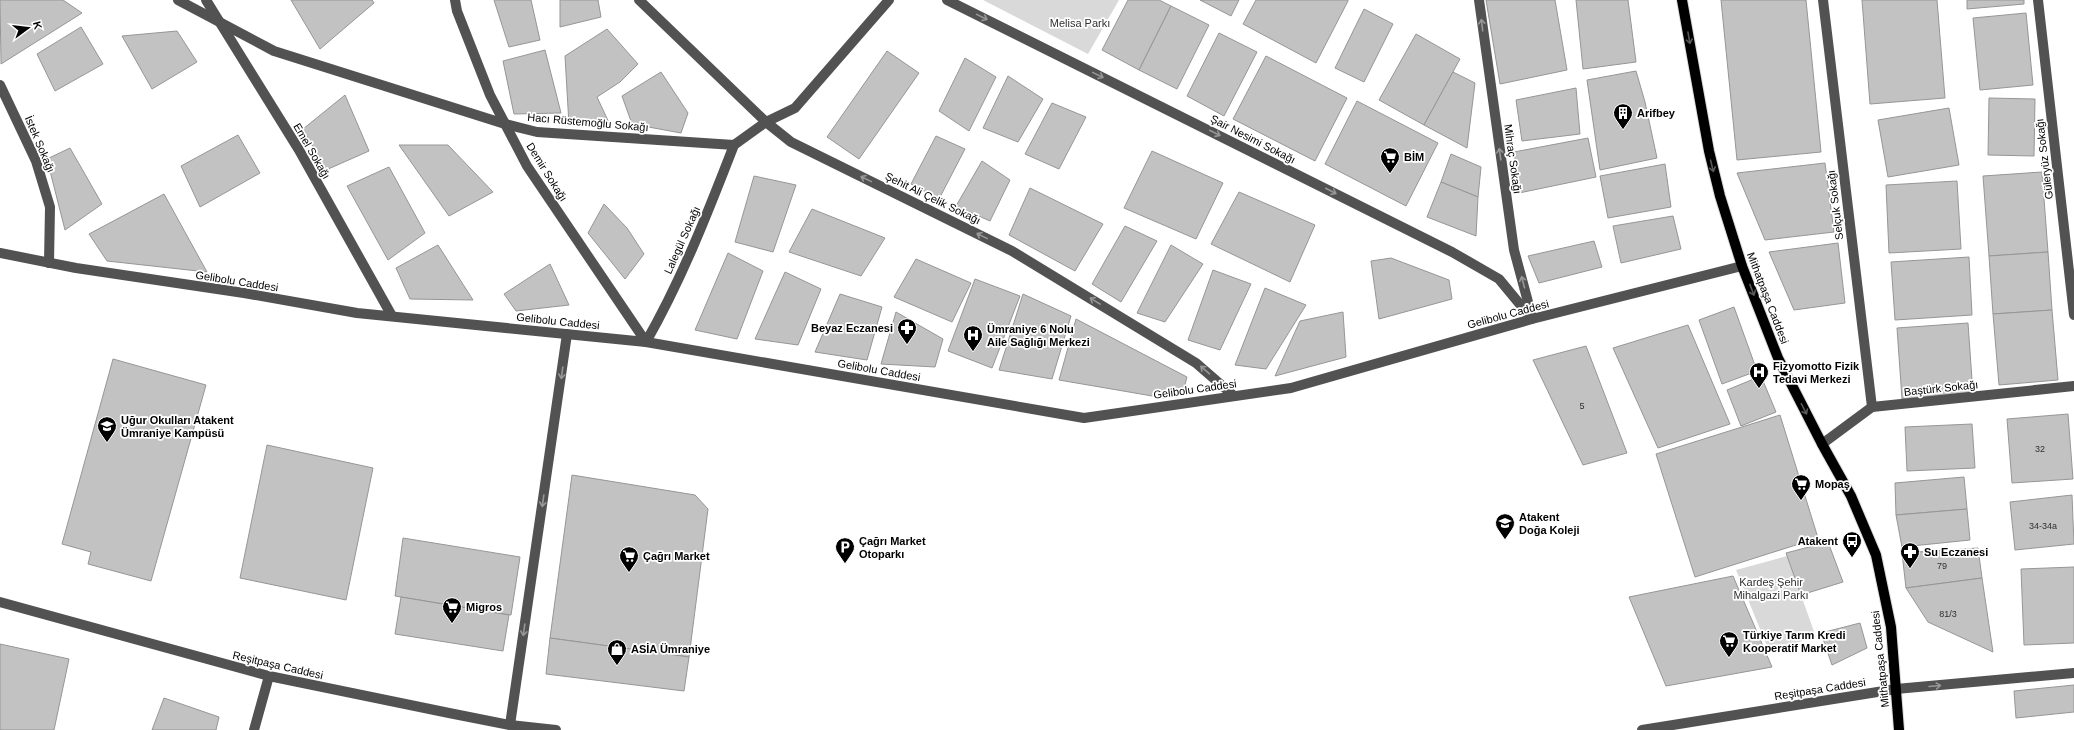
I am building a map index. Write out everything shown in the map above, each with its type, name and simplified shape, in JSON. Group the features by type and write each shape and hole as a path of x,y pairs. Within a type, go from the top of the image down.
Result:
{"main road":[{"name":"Mithatpaşa Caddesi","path":"1682,0 1709,152 1720,196 1742,266 1778,358 1822,444 1851,496 1876,555 1891,627 1899,730"}],"street":[{"name":"Hacı Rüstemoğlu Sokağı","path":"178,0 274,51 505,124 537,132 734,145"},
{"name":"Emel Sokağı","path":"206,0 218,22 299,150 392,316"},
{"path":"450,0 457,11"},
{"name":"Demir Sokağı","path":"455,0 457,11 490,95 527,166 646,342"},
{"name":"Şehit Ali Çelik Sokağı","path":"639,0 766,122 791,142 1012,251 1196,363 1234,396"},
{"path":"734,145 766,122 796,108 889,0"},
{"name":"Şair Nesimi Sokağı","path":"947,0 1452,252 1499,279 1532,319"},
{"name":"Mihraç Sokağı","path":"1479,0 1514,250 1532,319"},
{"name":"Selçuk Sokağı","path":"1823,0 1872,407"},
{"name":"Güleryüz Sokağı","path":"2038,0 2074,315"},
{"name":"İstek Sokağı","path":"0,85 36,161 50,207 49,263"},
{"name":"Lalegül Sokağı","path":"646,342 666,307 709,210 734,145"},
{"name":"Gelibolu Caddesi","path":"0,253 49,263 357,313 646,342 1084,418 1291,388 1532,319 1742,266"},
{"path":"510,725 567,334"},
{"name":"Baştürk Sokağı","path":"1872,407 2074,386"},
{"path":"1822,444 1872,407"},
{"name":"Reşitpaşa Caddesi","path":"0,602 269,676 493,726 510,725 556,730"},
{"name":"Reşitpaşa Caddesi","path":"1642,730 1896,689 2074,673"},
{"path":"254,730 269,676"}],"green space":[{"name":"Melisa Parkı","path":"983,0 1119,0 1088,54"},
{"name":"Kardeş Şehir Mihalgazi Parkı","path":"1787,556 1816,637 1769,651 1736,570"}],"building":[{"path":"0,0 63,0 82,13 1,64"},
{"path":"291,0 372,0 374,3 320,49"},
{"path":"494,0 531,0 540,40 509,47"},
{"path":"560,0 598,0 601,17 560,27"},
{"path":"1128,0 1159,0 1171,6 1139,70 1102,50"},
{"path":"1200,0 1239,0 1231,16"},
{"path":"1256,0 1348,1 1316,63 1243,24"},
{"path":"1486,0 1555,0 1567,70 1500,84"},
{"path":"1576,0 1628,0 1636,62 1583,69"},
{"path":"1721,0 1806,0 1821,152 1737,160"},
{"path":"1862,0 1937,0 1945,98 1870,104"},
{"path":"1967,0 2024,0 2024,4 1967,9"},
{"path":"1171,6 1209,25 1177,89 1139,70"},
{"path":"1364,9 1393,24 1364,82 1335,68"},
{"path":"2026,13 2033,85 1980,90 1973,18"},
{"path":"81,27 103,64 55,91 37,54"},
{"path":"607,29 638,64 620,82 597,97 611,127 569,125 565,56"},
{"path":"177,31 197,62 152,89 122,36"},
{"path":"1219,33 1257,52 1224,116 1187,96"},
{"path":"1416,34 1460,59 1424,125 1379,100"},
{"path":"545,50 561,113 514,114 503,61"},
{"path":"887,51 919,73 859,159 827,137"},
{"path":"1266,56 1347,98 1315,161 1233,119"},
{"path":"965,58 996,77 969,131 939,111"},
{"name":"Arifbey","path":"1636,71 1645,102 1657,158 1600,170 1587,80"},
{"path":"661,72 688,113 681,133 632,124 622,96"},
{"path":"1453,72 1475,83 1467,148 1424,125"},
{"path":"1008,76 1043,99 1018,142 983,128"},
{"path":"1576,88 1580,134 1522,141 1516,100"},
{"path":"345,95 369,151 326,170 303,129"},
{"path":"1989,98 2035,99 2034,156 1988,155"},
{"path":"1357,101 1438,143 1406,206 1325,164"},
{"path":"1052,103 1086,117 1059,169 1025,154"},
{"path":"1949,108 1959,165 1888,177 1878,120"},
{"path":"238,135 260,173 200,207 181,166"},
{"path":"936,136 965,149 939,199 911,184"},
{"path":"1588,138 1596,177 1519,193 1514,152"},
{"path":"399,145 448,145 493,192 449,216"},
{"path":"70,148 102,204 65,230 47,159"},
{"path":"1152,151 1223,183 1196,239 1124,208"},
{"path":"1451,154 1481,167 1478,197 1441,182"},
{"path":"982,161 1010,180 990,221 956,206"},
{"path":"1825,163 1834,232 1765,240 1737,173"},
{"path":"1665,164 1671,207 1608,218 1600,176"},
{"path":"389,167 425,233 388,260 347,186"},
{"path":"2042,172 2048,252 1989,256 1983,176"},
{"path":"754,176 796,185 773,252 735,242"},
{"path":"1957,181 1961,249 1889,253 1886,185"},
{"path":"1441,182 1478,197 1476,236 1427,217"},
{"path":"1030,188 1103,224 1075,271 1009,235"},
{"path":"1239,192 1315,225 1290,282 1211,244"},
{"path":"164,194 207,272 107,261 89,234"},
{"path":"604,204 627,228 644,254 625,279 588,233"},
{"path":"812,209 885,238 861,276 789,252"},
{"path":"1673,216 1681,249 1621,263 1613,226"},
{"path":"1125,226 1157,241 1121,302 1092,284"},
{"path":"1594,241 1602,267 1539,283 1528,256"},
{"path":"1838,243 1845,303 1794,310 1769,252"},
{"path":"438,245 473,300 410,299 396,268"},
{"path":"1171,245 1203,264 1165,322 1137,313"},
{"path":"2048,252 2052,310 1993,314 1989,256"},
{"path":"728,253 763,271 737,339 695,330"},
{"path":"1969,257 1972,315 1895,320 1891,262"},
{"path":"1391,258 1449,280 1452,299 1379,319 1371,261"},
{"path":"916,259 971,283 952,322 894,297"},
{"path":"550,264 569,305 516,311 504,294"},
{"path":"1213,270 1251,284 1220,350 1188,340"},
{"path":"785,272 821,289 798,345 755,339"},
{"path":"975,279 1020,296 992,368 948,351"},
{"path":"1265,288 1306,305 1266,369 1235,365"},
{"path":"840,294 882,307 867,360 815,352"},
{"path":"1023,294 1071,316 1052,379 999,370"},
{"path":"1734,307 1757,371 1722,384 1699,320"},
{"path":"2052,310 2058,380 1999,385 1993,314"},
{"path":"896,312 943,339 935,367 881,364"},
{"path":"1343,312 1346,357 1275,376 1300,321"},
{"path":"1076,319 1187,377 1183,392 1164,398 1059,380"},
{"path":"1968,323 1973,394 1902,399 1897,328"},
{"path":"1688,325 1730,424 1658,448 1613,348"},
{"path":"1586,346 1627,453 1583,465 1533,360"},
{"path":"113,359 206,385 151,581 88,564 91,552 62,544"},
{"path":"1761,376 1776,412 1741,426 1727,390"},
{"path":"2068,414 2073,479 2012,483 2007,419"},
{"path":"1780,415 1818,538 1695,577 1656,454"},
{"path":"1972,424 1975,468 1907,471 1905,427"},
{"path":"267,445 373,468 346,600 240,578"},
{"name":"Çağrı Market","path":"572,475 695,495 708,509 689,657 550,638"},
{"path":"1964,477 1967,509 1896,515 1895,483"},
{"path":"2072,495 2074,544 2015,550 2010,502"},
{"path":"1967,509 1970,540 1902,547 1896,515"},
{"path":"403,538 520,557 511,615 395,596"},
{"path":"1828,542 1843,582 1801,595 1786,553"},
{"path":"1978,548 1982,578 1906,588 1902,553"},
{"path":"2074,567 2074,643 2024,645 2021,569"},
{"path":"1733,576 1772,667 1666,686 1629,597"},
{"path":"1982,578 1993,652 1928,622 1906,588"},
{"name":"Migros","path":"401,597 509,615 503,651 395,634"},
{"path":"1860,623 1867,648 1832,665 1821,633"},
{"name":"ASİA Ümraniye","path":"550,638 689,657 684,691 546,674"},
{"path":"0,644 69,659 54,730 0,730"},
{"path":"2074,685 2074,712 2016,718 2014,691"},
{"path":"164,698 219,717 216,730 152,730"}],"place":[{"name":"Arifbey","path":"1623,130"},
{"name":"BİM","path":"1390,174"},
{"name":"Beyaz Eczanesi","path":"907,345"},
{"name":"Ümraniye 6 Nolu Aile Sağlığı Merkezi","path":"973,352"},
{"name":"Fizyomotto Fizik Tedavi Merkezi","path":"1759,389"},
{"name":"Uğur Okulları Atakent Ümraniye Kampüsü","path":"107,443"},
{"name":"Mopaş","path":"1801,501"},
{"name":"Atakent Doğa Koleji","path":"1505,540"},
{"name":"Atakent","path":"1852,558"},
{"name":"Çağrı Market Otoparkı","path":"845,564"},
{"name":"Su Eczanesi","path":"1910,569"},
{"name":"Çağrı Market","path":"629,573"},
{"name":"Migros","path":"452,624"},
{"name":"Türkiye Tarım Kredi Kooperatif Market","path":"1729,658"},
{"name":"ASİA Ümraniye","path":"617,666"}]}
